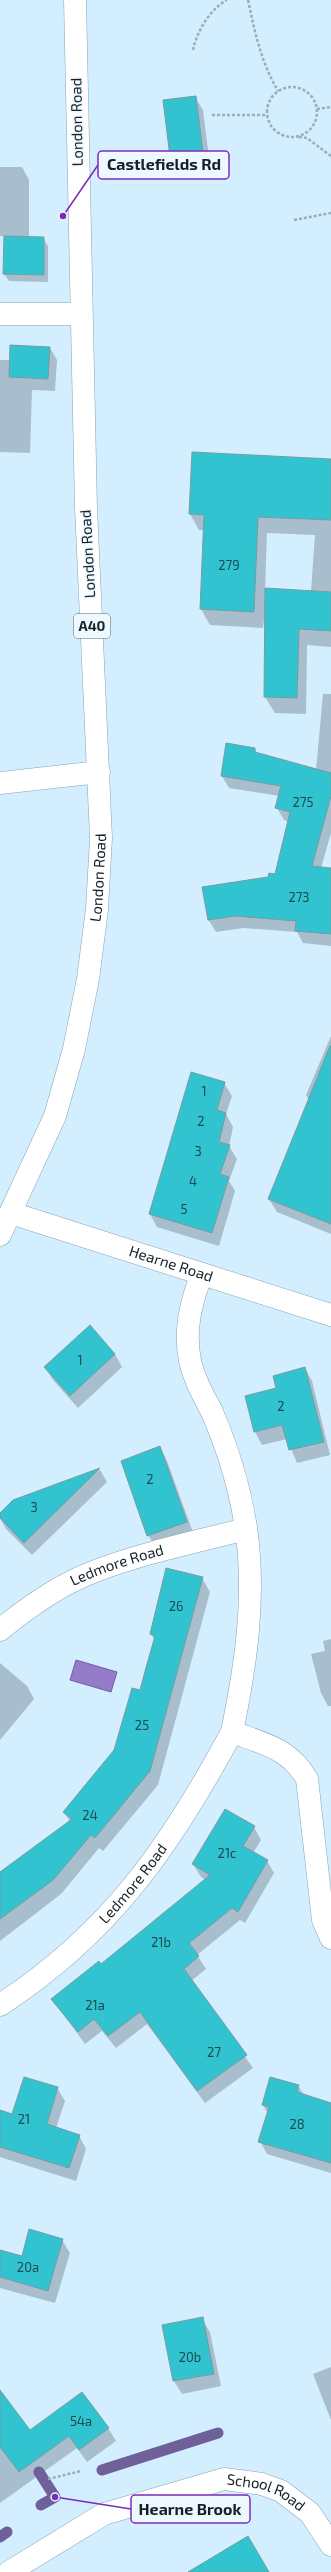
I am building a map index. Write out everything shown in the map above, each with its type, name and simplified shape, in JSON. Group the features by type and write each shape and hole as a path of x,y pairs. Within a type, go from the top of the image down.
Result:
{"main road":[{"name":"London Road","path":"0,1235 55,1116 74,1049 88,979 97,909 102,838 86,516 75,0"},
{"path":"0,314 81,314"},
{"path":"0,783 99,772"},
{"name":"Hearne Road","path":"11,1213 331,1315"},
{"name":"Ledmore Road","path":"0,2005 62,1959 99,1925 133,1888 163,1849 190,1808 232,1732 244,1672 250,1624 250,1577 246,1529 234,1472 212,1412 196,1381 191,1363 188,1339 189,1316 202,1274"},
{"name":"Ledmore Road","path":"0,1630 21,1613 56,1591 92,1572 246,1529"},
{"path":"232,1732 286,1754 295,1762 307,1779 323,1920 331,1938"},
{"name":"School Road","path":"9,2572 104,2514 224,2479 262,2484 281,2491 310,2513 331,2545"}],"path":[{"path":"193,50 199,30 220,4 228,0"},
{"path":"248,0 259,50 266,70 278,91"},
{"path":"299,137 313,126 317,109 312,97 303,89 290,87 278,91 267,106 267,115 270,126 278,134 288,137 307,138 331,156"},
{"path":"317,109 331,107"},
{"path":"212,115 267,115"},
{"path":"294,220 331,213"},
{"path":"48,2479 81,2471"}],"shaded area":[{"path":"76,1660 117,1672 111,1692 70,1680"}],"building":[{"path":"196,96 203,153 170,157 163,100"},
{"path":"4,236 44,237 44,275 3,274"},
{"path":"10,345 50,347 48,379 9,377"},
{"path":"192,452 331,459 331,520 258,517 254,612 200,609 204,515 189,514"},
{"path":"265,588 331,592 331,631 299,629 297,698 264,697"},
{"path":"226,743 255,748 255,752 331,773 331,796 312,866 331,868 331,934 295,931 296,921 235,916 208,920 202,887 268,877 269,873 275,874 290,812 275,808 281,786 221,776"},
{"path":"331,1046 331,1224 268,1199"},
{"path":"191,1072 225,1082 217,1110 226,1113 219,1142 230,1145 220,1174 229,1177 212,1233 149,1214"},
{"path":"90,1325 115,1354 70,1396 44,1367"},
{"path":"305,1367 324,1442 289,1450 282,1425 254,1432 245,1396 276,1388 273,1376"},
{"path":"160,1446 187,1522 147,1536 121,1461"},
{"path":"100,1468 24,1543 0,1518 0,1513 13,1500"},
{"path":"166,1568 203,1577 150,1771 95,1838 91,1835 53,1880 0,1919 0,1872 72,1819 63,1812 114,1750 132,1688 140,1690 155,1636 150,1634"},
{"path":"225,1809 255,1826 243,1846 268,1860 238,1912 232,1908 189,1943 199,1956 184,1969 247,2055 197,2091 140,2012 108,2036 94,2019 78,2032 51,1999 99,1961 101,1964 210,1875 192,1864"},
{"path":"24,2077 58,2087 47,2124 80,2135 69,2168 0,2147 0,2110 12,2114"},
{"path":"270,2077 299,2085 297,2092 331,2103 331,2163 258,2142 269,2107 262,2105"},
{"path":"29,2229 63,2239 48,2291 0,2277 0,2250 22,2256"},
{"path":"203,2317 214,2374 173,2381 162,2325"},
{"path":"0,2390 30,2430 82,2392 109,2428 79,2450 69,2436 19,2472 0,2447"},
{"path":"248,2536 269,2572 188,2572"}],"waterway":[{"path":"102,2470 218,2433"},
{"path":"39,2472 55,2497 41,2505"},
{"path":"0,2537 7,2532"}],"place":[{"name":"Castlefields Rd","path":"63,216"},
{"name":"Hearne Brook","path":"55,2497"}]}
